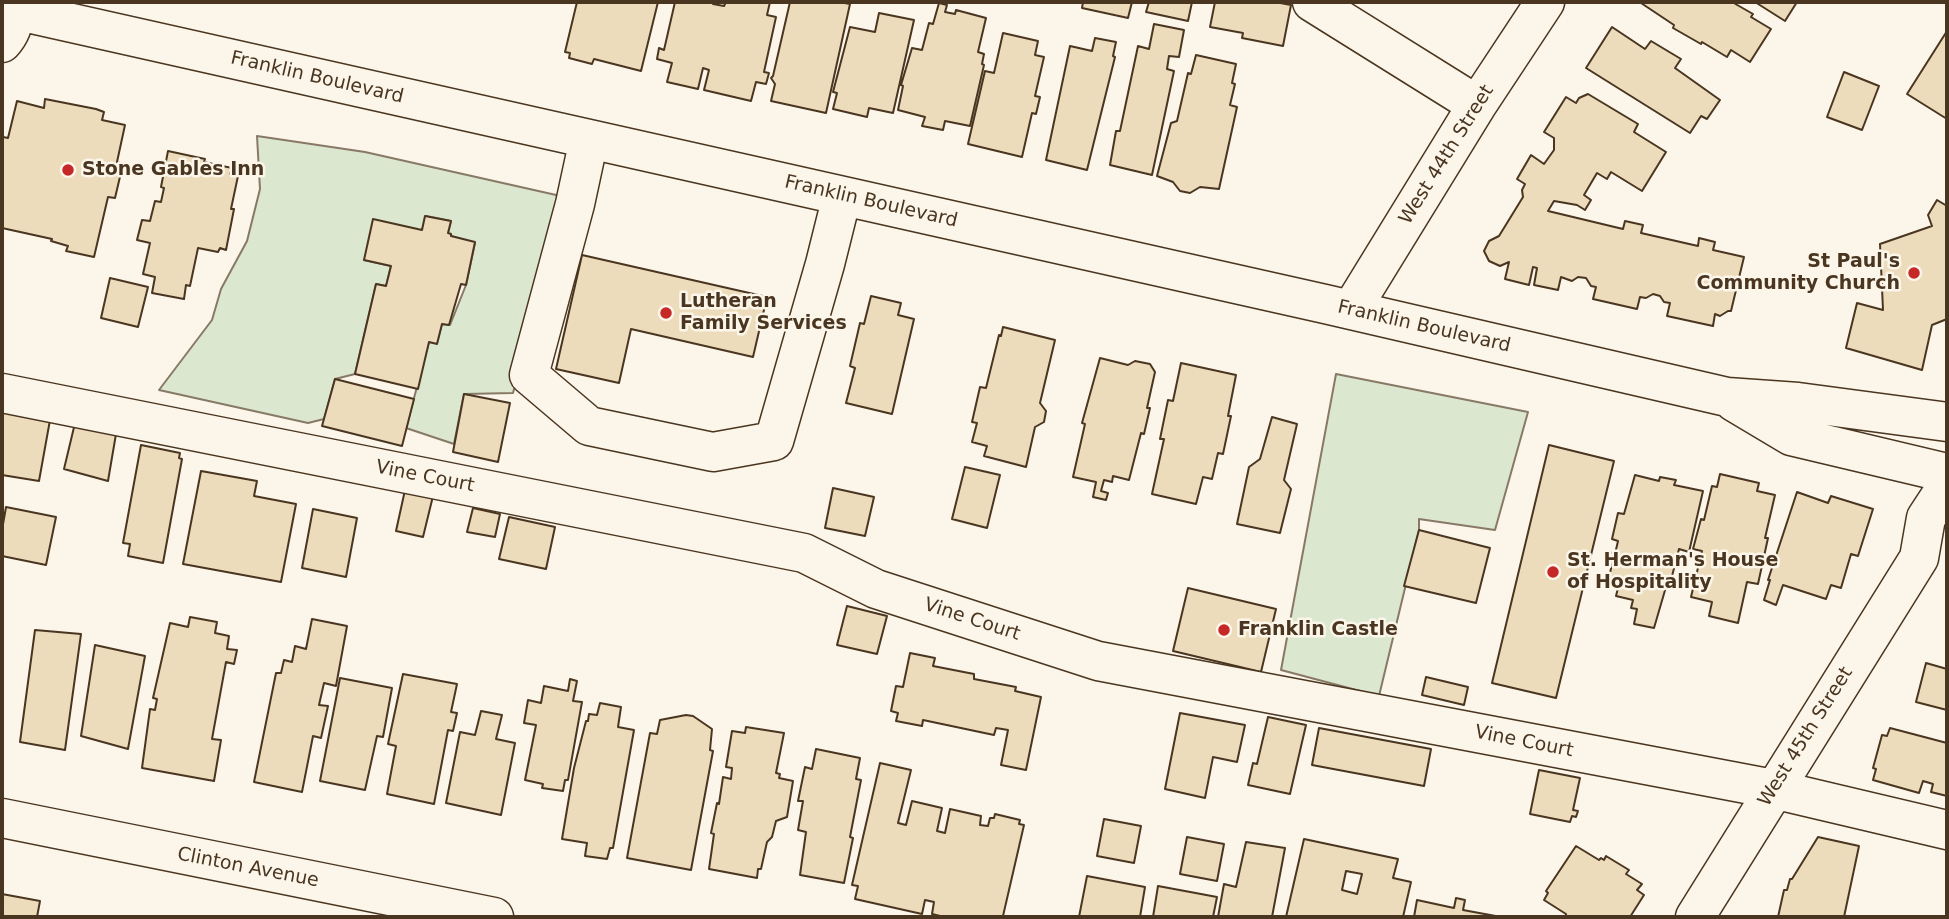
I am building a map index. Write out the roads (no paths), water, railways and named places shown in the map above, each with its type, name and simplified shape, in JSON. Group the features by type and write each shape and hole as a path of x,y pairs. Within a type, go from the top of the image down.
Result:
{"street":[{"path":"1312,2 1477,105"},
{"name":"West 44th Street","path":"1351,310 1477,105 1545,2"},
{"name":"Franklin Boulevard","path":"9,18 589,139 1727,397 1798,402 1947,422"},
{"path":"589,139 575,204 529,375 589,426 713,452 774,441 842,196"},
{"name":"Vine Court","path":"2,393 804,552 876,589 1098,661 1773,789 1947,830"},
{"name":"Franklin Boulevard","path":"1727,397 1791,436 1947,471"},
{"path":"1947,442 1947,471"},
{"name":"West 45th Street","path":"1695,917 1773,789 1933,551 1926,518 1947,486"},
{"name":"Clinton Avenue","path":"2,818 494,917"}],"place":[{"name":"Stone Gables Inn","path":"68,170"},
{"name":"St Paul's Community Church","path":"1914,273"},
{"name":"Lutheran Family Services","path":"666,313"},
{"name":"St. Herman's House of Hospitality","path":"1553,572"},
{"name":"Franklin Castle","path":"1224,630"}]}
